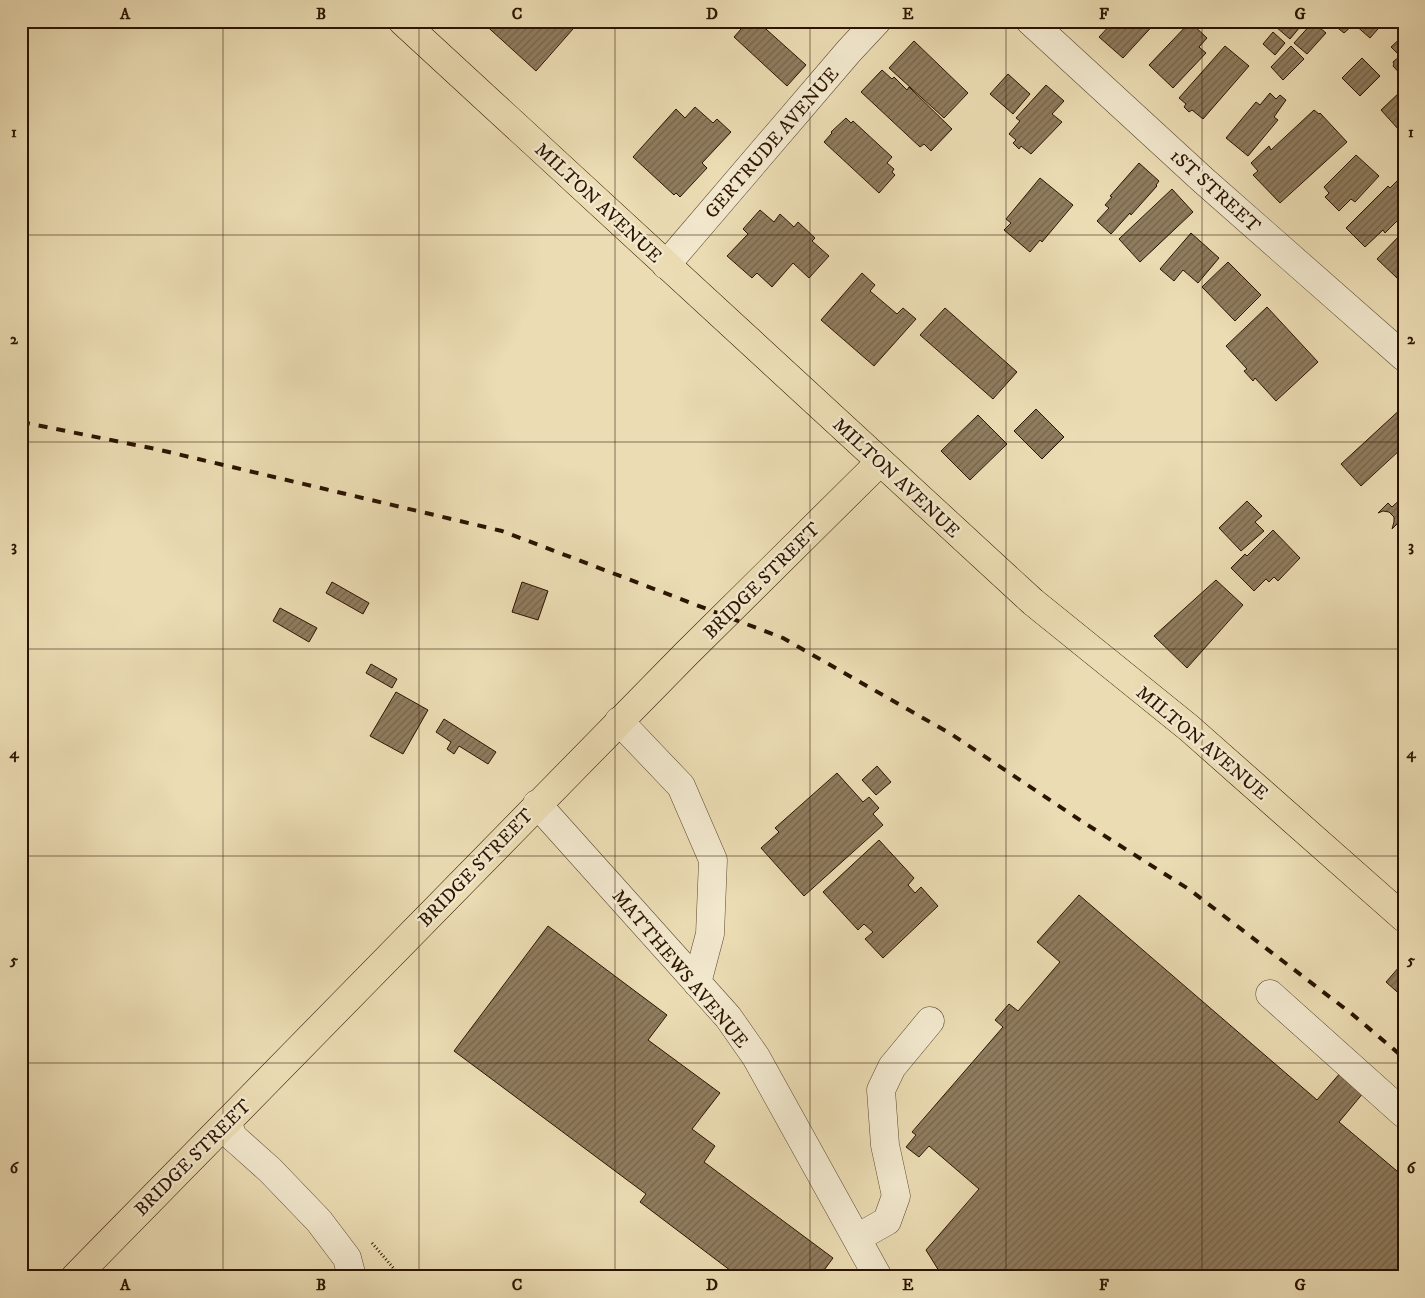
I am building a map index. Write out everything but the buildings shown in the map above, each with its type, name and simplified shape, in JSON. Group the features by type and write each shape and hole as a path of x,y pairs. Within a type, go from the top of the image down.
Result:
{"main road":[{"name":"MILTON AVENUE","path":"402,21 1033,602 1189,728 1404,918"},
{"name":"BRIDGE STREET","path":"74,1277 619,721 880,462"}],"street":[{"name":"GERTRUDE AVENUE","path":"666,265 877,21"},
{"name":"1ST STREET","path":"1030,21 1203,180 1404,357"},
{"path":"619,721 681,786 713,860 710,934 697,983"},
{"name":"MATTHEWS AVENUE","path":"537,804 728,1017 756,1057 878,1277"},
{"path":"1270,994 1404,1114"},
{"path":"857,1238 887,1221 896,1196 886,1146 881,1090 892,1067 930,1021"},
{"path":"227,1122 233,1137 270,1170 319,1221 347,1258 352,1277"}],"railway":[{"path":"21,422 156,449 502,531 783,638 951,734 1086,824 1190,890 1352,1014 1404,1058"}]}
